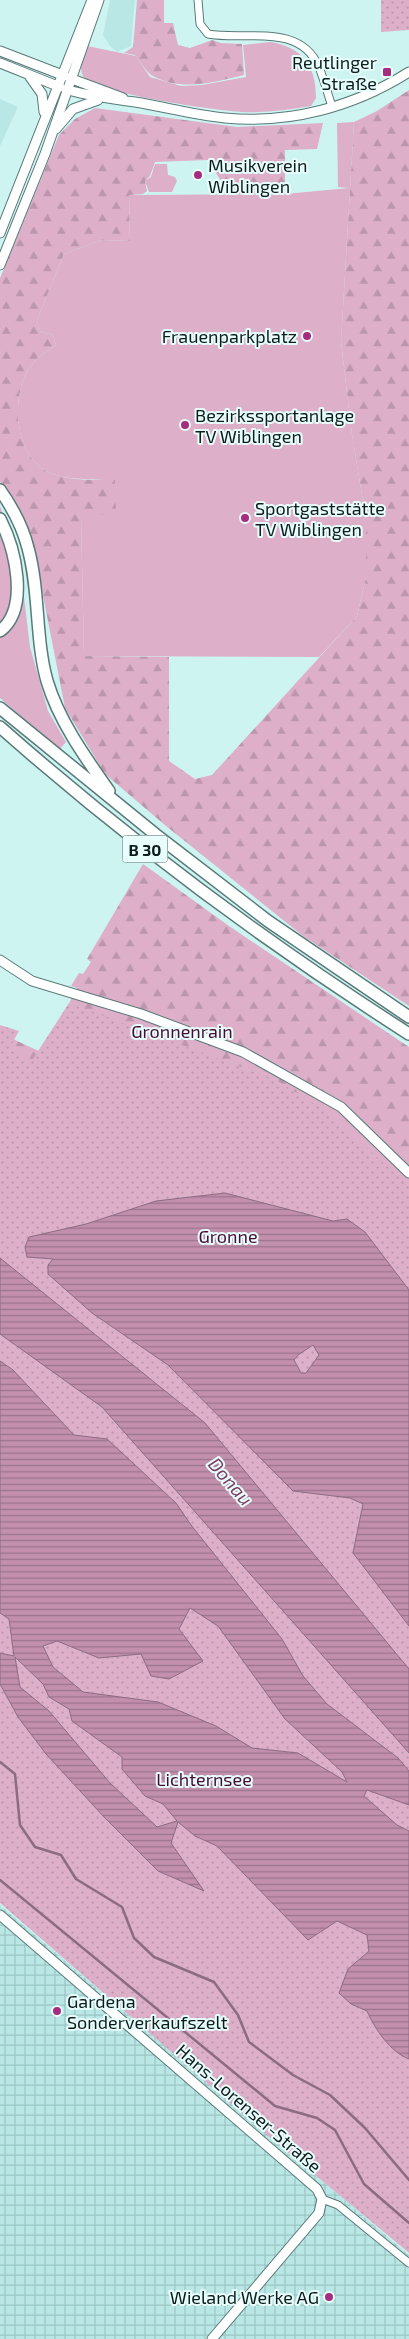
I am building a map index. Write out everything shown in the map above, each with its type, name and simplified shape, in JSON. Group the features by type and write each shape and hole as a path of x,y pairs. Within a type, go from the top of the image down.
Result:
{"highway":[{"path":"0,490 13,510 28,548 39,641 47,682 64,722 117,803"},
{"path":"0,520 16,568 18,589 14,611 0,631"},
{"name":"B 30","path":"0,708 117,803 268,921 409,1017"},
{"name":"B 30","path":"0,727 106,818 171,869 262,934 409,1034"},
{"path":"0,738 34,757"}],"street":[{"path":"0,232 42,121 92,0"},
{"path":"0,265 51,136 99,0"},
{"path":"198,0 200,24 208,34 222,36 274,36 300,43 318,65 332,107"},
{"path":"0,51 135,102"},
{"path":"0,63 68,90 102,99 135,102 194,114 246,119 287,117 332,107 373,92 409,72"},
{"path":"26,74 35,81 42,94 44,107 42,121"},
{"path":"51,136 73,109 84,103 102,99"},
{"path":"0,960 32,981 142,1014 243,1052 341,1107 409,1173"},
{"name":"Hans-Lorenser-Straße","path":"0,1915 309,2181 317,2189 322,2199 338,2206 409,2263"},
{"path":"212,2339 319,2213 322,2199"}],"shaded area":[{"path":"110,0 135,0 131,46 117,52 110,46 103,35"},
{"path":"0,99 18,107 0,146"},
{"path":"0,1905 409,2255 409,2339 0,2339"}],"green space":[{"path":"137,0 164,0 164,23 173,23 178,45 190,48 212,40 221,43 242,44 244,75 210,83 187,85 164,81 150,74 135,55 124,53 133,47"},
{"path":"381,0 409,0 409,30 381,32"},
{"path":"270,42 291,48 305,59 310,67 315,86 316,98 311,106 285,110 242,112 157,100 108,89 91,82 83,76 81,69 87,46 136,56 150,77 181,86 202,85 246,77 243,45"},
{"path":"409,90 409,1006 303,936 166,826 105,774 65,708 39,575 14,499 0,482 0,278 59,135 75,119 95,108 237,127 323,123 317,149 285,150 285,194 229,194 208,160 155,162 150,176 145,181 147,191 143,194 129,195 130,241 102,240 64,254 37,320 39,331 53,335 56,345 40,356 28,370 22,383 19,398 18,413 24,444 31,457 40,467 53,474 68,478 115,480 116,514 81,516 84,656 169,657 169,761 195,779 212,775 357,616 366,577 366,519 352,435 341,342 354,122 377,111"},
{"name":"Bezirkssportanlage TV Wiblingen","path":"354,122 341,342 352,435 366,519 366,577 357,616 319,657 84,656 81,516 115,481 68,478 53,474 40,467 31,457 24,444 18,413 22,383 28,370 40,356 56,345 53,335 39,331 37,320 64,254 102,240 130,241 129,195 285,194 349,188 338,187 337,123"},
{"path":"155,164 167,164 168,175 175,177 177,181 172,192 149,192 145,181 151,177"},
{"path":"0,506 20,564 30,647 48,711 66,742 59,750 0,698"},
{"name":"Gronnenrain","path":"143,864 229,926 409,1047 409,1290 0,1068 0,1033 43,1053 77,988 71,986 79,973 83,974 91,962 87,959"},
{"name":"Lichternsee","path":"69,1003 276,1080 326,1111 409,1186 409,2253 261,2130 0,1903 0,1025 19,1031 9,1049 31,1062"}],"water":[{"name":"Gronne","path":"225,1193 333,1221 347,1219 365,1232 409,1290 409,1626 353,1553 363,1504 350,1498 293,1491 168,1365 92,1313 48,1274 48,1265 53,1259 27,1257 25,1247 29,1237 86,1224 156,1201","holes":["313,1345 319,1355 306,1373 301,1373 294,1360"]},
{"name":"Donau","path":"0,1258 205,1423 409,1669 409,1753 102,1407 0,1334"},
{"name":"Lichternsee","path":"0,1361 13,1370 74,1435 107,1439 176,1503 191,1525 282,1639 303,1676 327,1704 398,1758 409,1771 409,1805 367,1790 364,1796 397,1825 409,1831 409,2059 402,2056 389,2045 374,2025 367,2011 351,2004 339,1993 348,1969 369,1951 367,1935 337,1921 308,1940 217,1846 195,1836 178,1822 171,1843 204,1891 158,1871 105,1818 46,1754 18,1717 0,1684 0,1653 14,1656 9,1619 0,1613","holes":["190,1608 218,1626 285,1719 342,1772 347,1782 298,1753 252,1748 216,1726 158,1702 83,1692 53,1667 43,1646 57,1641 99,1658 141,1654 151,1676 169,1679 203,1661 179,1629","15,1657 43,1684 49,1697 69,1709 72,1721 122,1757 122,1769 145,1796 163,1804 177,1821 157,1827 110,1783 49,1711 20,1687"]}],"waterway":[{"path":"0,1762 15,1774 20,1825 35,1847 61,1855 76,1879 122,1907 134,1938 154,1957 214,1982 238,2015 249,2042 293,2075 330,2095 365,2128 409,2180"},
{"path":"0,1880 275,2106 317,2118 335,2130 364,2184 409,2223"}],"place":[{"name":"Reutlinger Straße","path":"387,72"},
{"name":"Musikverein Wiblingen","path":"198,175"},
{"name":"Frauenparkplatz","path":"307,336"},
{"name":"Bezirkssportanlage TV Wiblingen","path":"185,425"},
{"name":"Sportgaststätte TV Wiblingen","path":"245,518"},
{"name":"Gardena Sonderverkaufszelt","path":"57,2011"},
{"name":"Wieland Werke AG","path":"329,2297"}]}
